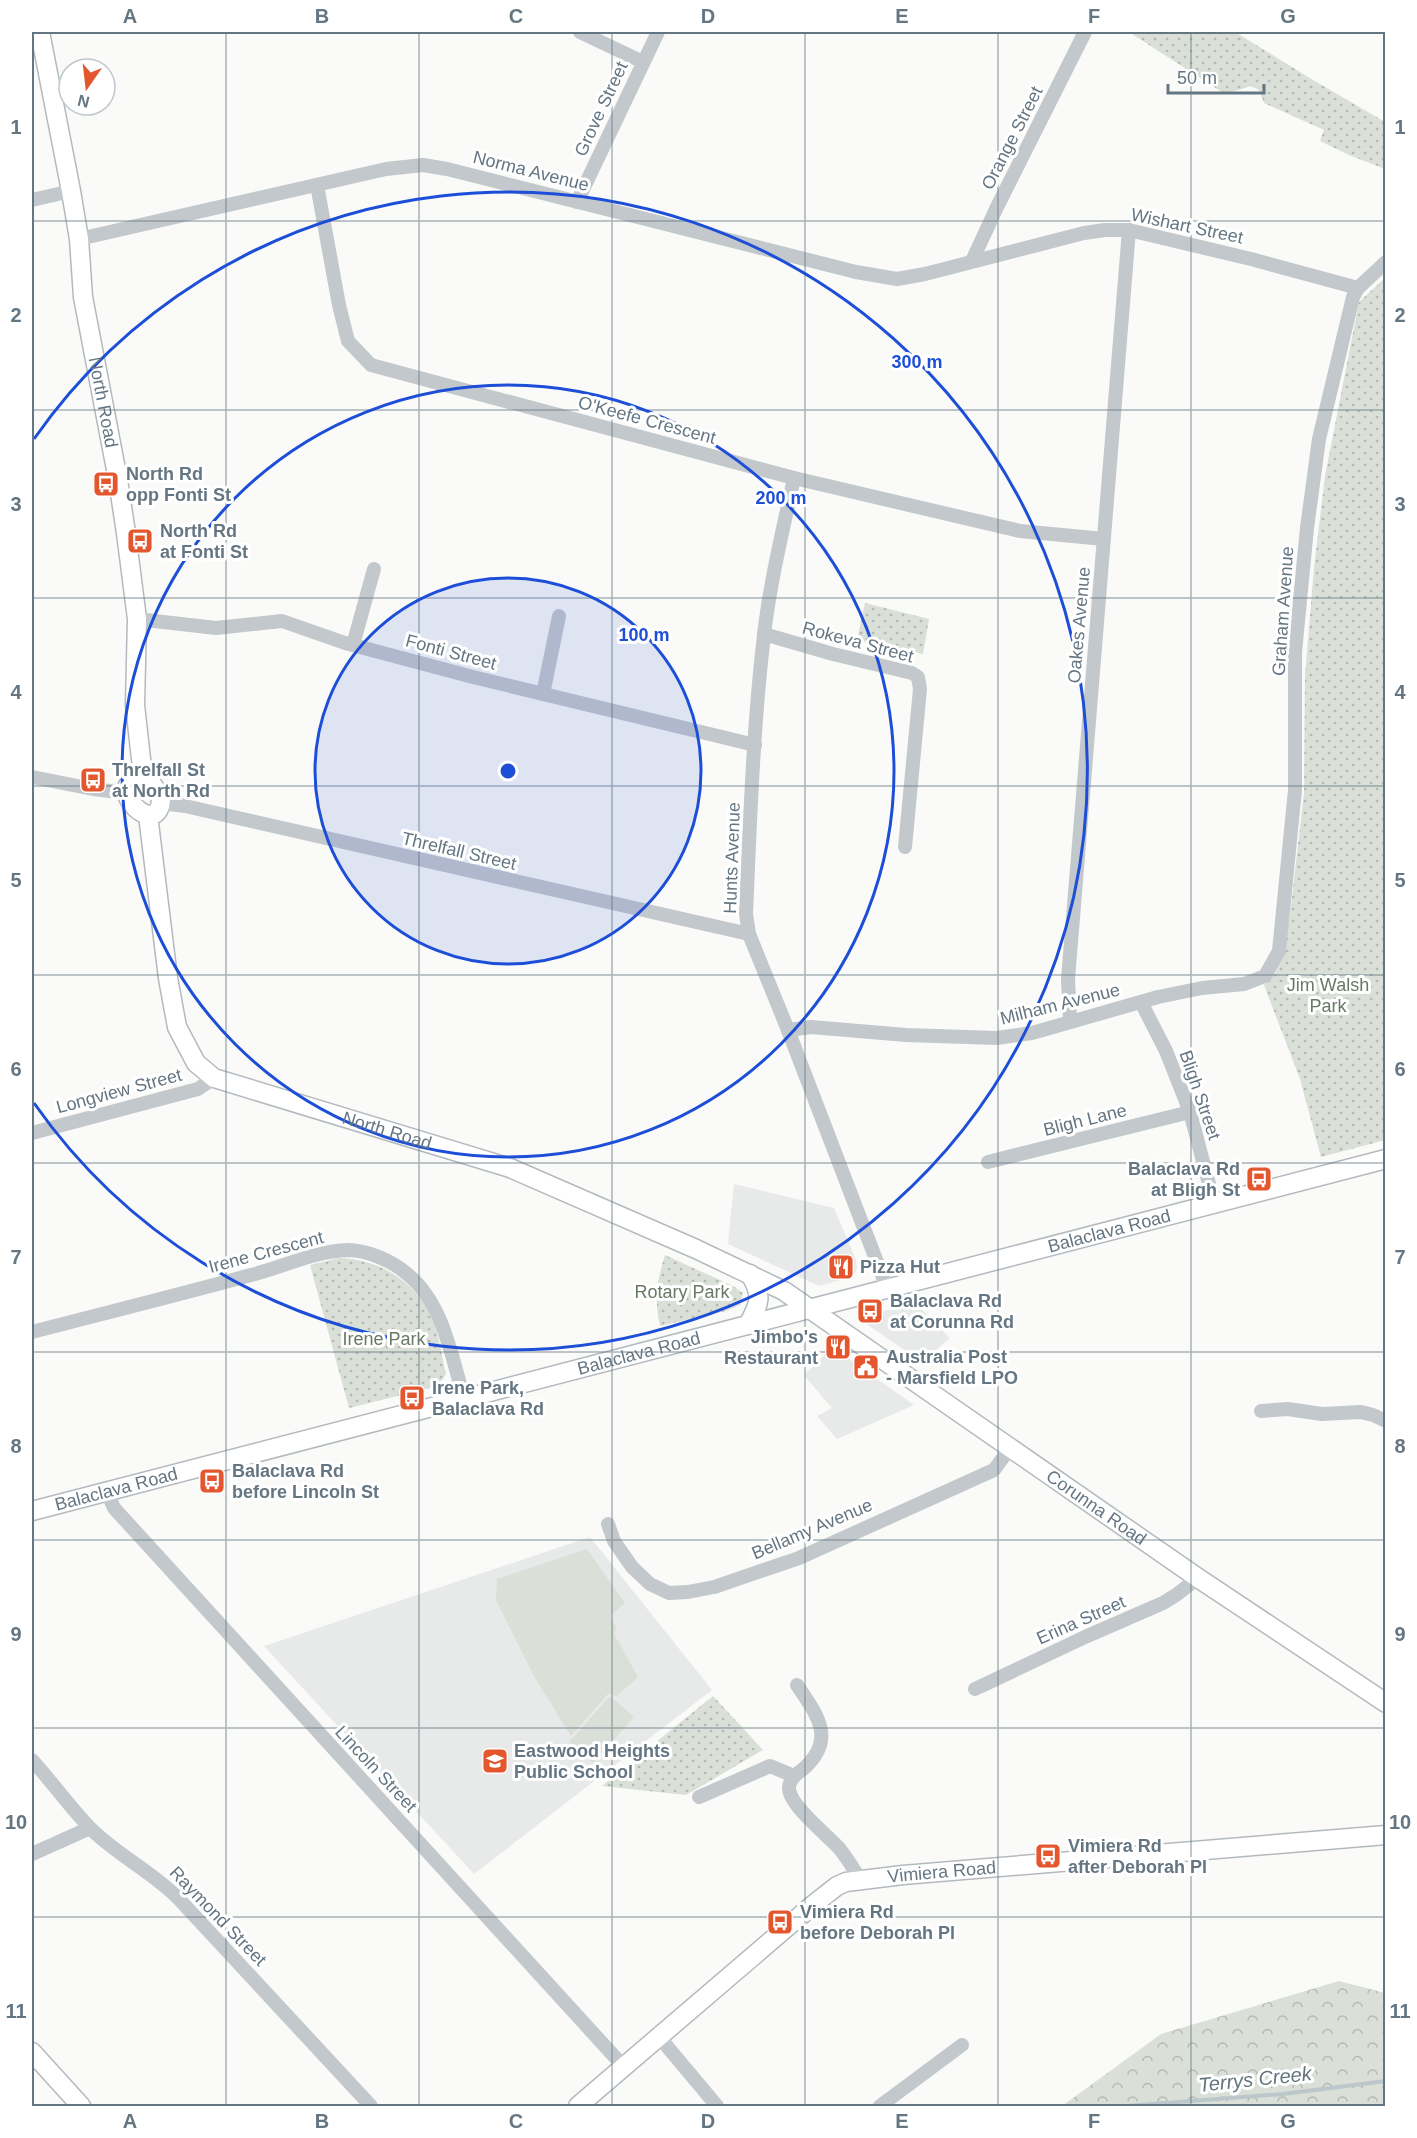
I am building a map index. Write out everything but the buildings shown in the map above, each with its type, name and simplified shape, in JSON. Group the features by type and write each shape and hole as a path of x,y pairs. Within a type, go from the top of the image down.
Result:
{"street":[{"name":"North Road","path":"40,32 79,238 82,297 118,480 137,619 135,705 143,777"},
{"path":"580,32 643,62"},
{"name":"Grove Street","path":"577,202 658,32"},
{"name":"Orange Street","path":"972,261 1085,32"},
{"name":"Norma Avenue","path":"79,238 386,169 423,165 447,169 845,269 897,279 972,261"},
{"name":"O'Keefe Crescent","path":"317,185 339,306 348,341 371,364 794,478 1020,531 1104,539"},
{"path":"32,200 71,191"},
{"name":"Wishart Street","path":"972,261 1084,233 1129,230 1240,256 1358,288"},
{"name":"Oakes Avenue","path":"1070,1022 1068,979 1129,230"},
{"name":"Graham Avenue","path":"1265,976 1278,951 1294,802 1295,652 1307,528 1319,439 1353,297 1358,288 1386,262"},
{"name":"Hunts Avenue","path":"794,478 779,546 764,634 755,745 746,914 749,934 887,1288"},
{"path":"353,645 374,569"},
{"path":"543,694 560,616"},
{"name":"Fonti Street","path":"137,619 216,628 282,621 353,645 755,745"},
{"name":"Rokeva Street","path":"764,634 912,673 918,677 920,689 904,847"},
{"path":"32,777 126,793"},
{"path":"143,777 159,792 154,809 140,812 126,793 130,783 143,777"},
{"name":"Threlfall Street","path":"154,809 185,806 749,934"},
{"name":"North Road","path":"154,809 168,978 177,1027 196,1063 213,1078 510,1168 750,1274 784,1291 810,1309"},
{"name":"Milham Avenue","path":"788,1030 811,1027 906,1035 997,1038 1032,1033 1141,1002 1202,988 1244,984 1265,976"},
{"name":"Bligh Street","path":"1141,1002 1166,1051 1190,1112 1214,1203"},
{"name":"Longview Street","path":"32,1133 198,1089 213,1078"},
{"name":"Bligh Lane","path":"988,1162 1190,1112"},
{"name":"Balaclava Road","path":"32,1511 1386,1159"},
{"name":"Irene Crescent","path":"32,1332 254,1275 327,1252 350,1250 392,1263 407,1273 429,1296 444,1330 464,1398"},
{"path":"748,1325 759,1299 758,1287 750,1274"},
{"name":"Corunna Road","path":"810,1309 1198,1578 1386,1703"},
{"path":"1261,1411 1288,1409 1322,1414 1361,1412 1386,1421"},
{"name":"Bellamy Avenue","path":"608,1524 614,1541 632,1567 650,1584 669,1593 688,1592 714,1587 800,1558 994,1470 1011,1448"},
{"name":"Lincoln Street","path":"107,1492 114,1508 624,2067"},
{"name":"Erina Street","path":"975,1689 1084,1637 1163,1603 1198,1578"},
{"path":"797,1685 818,1719 822,1733 821,1744 813,1758 794,1776 789,1788 793,1801 843,1853 860,1879"},
{"name":"Raymond Street","path":"32,1760 90,1828 111,1846 155,1876 178,1898 371,2106"},
{"path":"699,1797 770,1766 794,1776"},
{"path":"32,1854 90,1828"},
{"name":"Vimiera Road","path":"578,2106 837,1886 860,1879 1386,1835"},
{"path":"660,2038 717,2106"},
{"path":"880,2106 962,2046"},
{"path":"32,2052 81,2106"}],"shaded area":[{"path":"734,1184 834,1208 856,1260 857,1268 854,1274 848,1278 819,1286 728,1244"},
{"path":"915,1303 950,1338 922,1362 859,1319"},
{"path":"832,1347 914,1405 837,1439 817,1416 832,1408 804,1375"},
{"name":"Eastwood Heights Public School","path":"590,1537 712,1690 474,1874 264,1646"}],"green space":[{"path":"1129,32 1235,32 1385,122 1385,169 1320,141 1324,130 1264,103 1259,90 1251,86 1225,94"},
{"name":"Jim Walsh Park","path":"1385,278 1385,1140 1321,1157 1300,1079 1264,985 1275,974 1284,956 1290,914 1304,793 1305,676 1325,476 1359,302"},
{"path":"865,603 929,619 923,654 857,640"},
{"name":"Rotary Park","path":"665,1255 733,1286 743,1293 740,1305 726,1311 660,1326 657,1290"},
{"name":"Irene Park","path":"339,1258 370,1263 384,1269 397,1276 418,1296 434,1324 439,1342 446,1374 438,1386 349,1408 310,1265"},
{"path":"587,1549 625,1603 610,1616 616,1627 614,1634 638,1677 617,1696 608,1694 571,1736 535,1678 496,1600 497,1579"},
{"path":"610,1696 634,1717 593,1763 569,1742"},
{"path":"713,1696 763,1750 686,1795 602,1786"},
{"path":"1339,1981 1385,1993 1385,2106 1062,2106 1161,2034"}],"waterway":[{"name":"Terrys Creek","path":"1127,2106 1283,2094 1386,2081"}],"place":[{"name":"North Rd opp Fonti St","path":"106,484"},
{"name":"North Rd at Fonti St","path":"140,541"},
{"name":"Threlfall St at North Rd","path":"93,780"},
{"name":"Balaclava Rd at Bligh St","path":"1259,1179"},
{"name":"Pizza Hut","path":"841,1267"},
{"name":"Balaclava Rd at Corunna Rd","path":"870,1311"},
{"name":"Jimbo's Restaurant","path":"838,1347"},
{"name":"Australia Post - Marsfield LPO","path":"866,1367"},
{"name":"Irene Park, Balaclava Rd","path":"412,1398"},
{"name":"Balaclava Rd before Lincoln St","path":"212,1481"},
{"name":"Eastwood Heights Public School","path":"495,1761"},
{"name":"Vimiera Rd after Deborah Pl","path":"1048,1856"},
{"name":"Vimiera Rd before Deborah Pl","path":"780,1922"}]}
